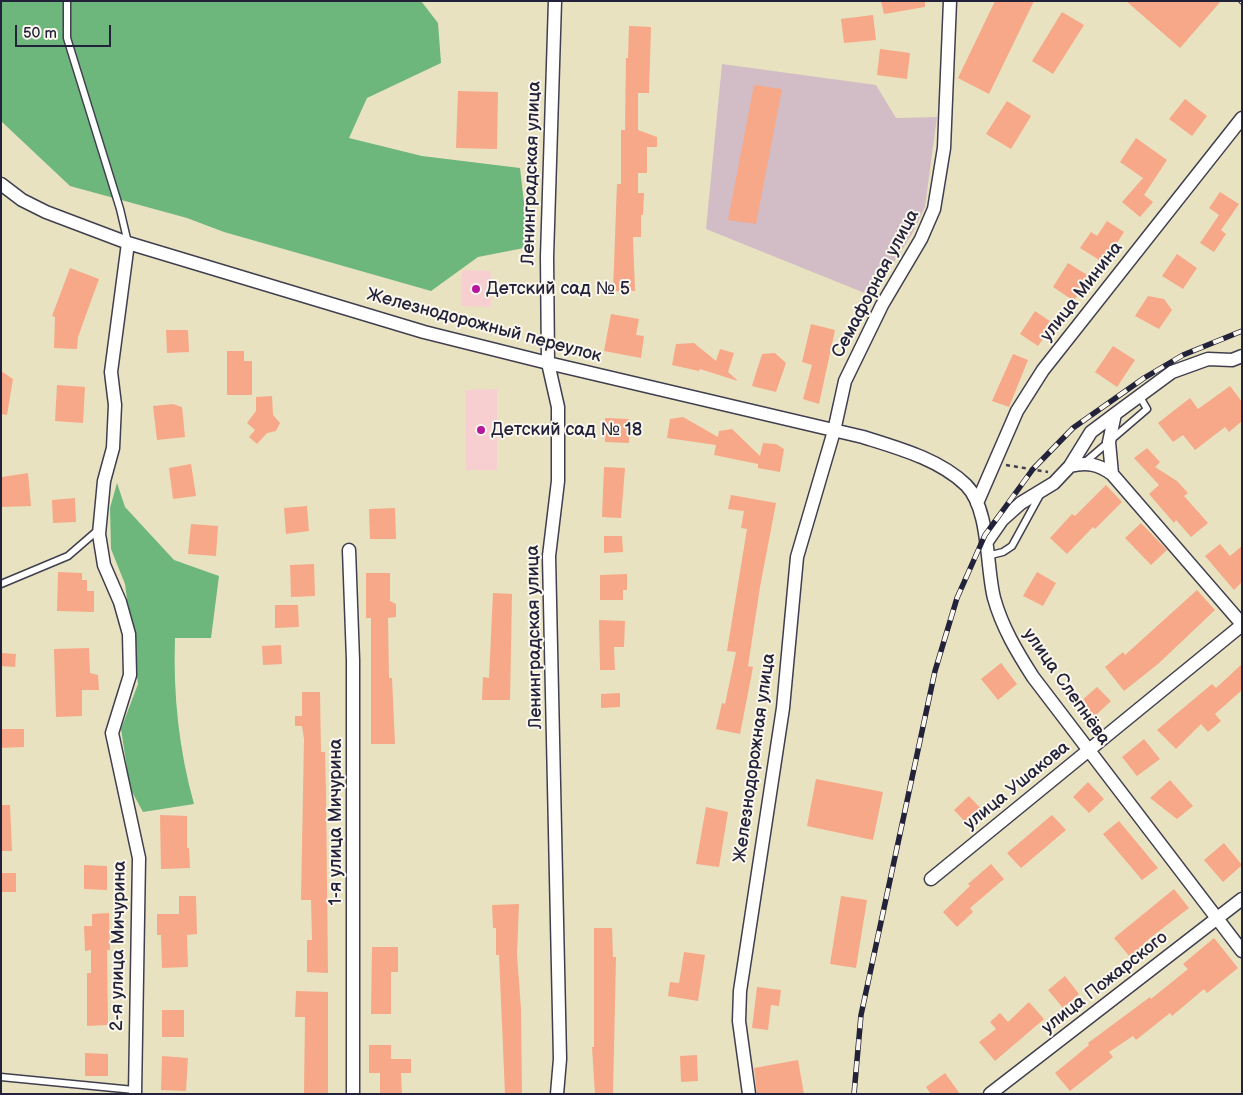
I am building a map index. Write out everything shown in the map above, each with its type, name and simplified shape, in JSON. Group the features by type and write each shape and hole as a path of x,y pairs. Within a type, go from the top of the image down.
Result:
{"street":[{"name":"Ленинградская улица","path":"555,1 547,256 548,363 558,407 558,481 549,556 560,1059 557,1094"},
{"name":"Семафорная улица","path":"834,431 845,381 882,305 921,239 934,209 944,148 950,1"},
{"name":"улица Минина","path":"976,503 1017,411 1043,370 1241,118"},
{"name":"Железнодорожный переулок","path":"1,184 22,200 46,212 128,243 424,332 834,431"},
{"name":"2-я улица Мичурина","path":"128,243 111,372 115,405 113,448 104,481 99,529 104,564 120,602 129,634 130,676 112,733 139,858 135,1092"},
{"path":"987,549 1002,520 1021,503 1042,492 1066,470 1091,432 1172,372 1208,359 1232,360 1242,356"},
{"path":"1112,474 1109,442 1115,414"},
{"name":"улица Слепнёва","path":"834,431 872,439 906,451 931,462 967,486 976,503 987,549 993,596 1012,645 1033,677 1242,951"},
{"name":"Железнодорожная улица","path":"749,1094 739,1022 741,983 783,708 797,557 834,431"},
{"path":"1066,470 1084,463 1100,466 1112,474 1242,625"},
{"name":"1-я улица Мичурина","path":"349,550 353,660 354,1094"},
{"name":"улица Ушакова","path":"931,879 1242,625"},
{"name":"улица Пожарского","path":"990,1094 1242,899"}],"lane":[{"path":"67,1 67,38 120,209 128,243"},
{"path":"1084,463 1147,409 1140,397"},
{"path":"987,549 1003,552 1012,546 1042,492"},
{"path":"1,584 68,556 99,529"},
{"path":"1,1077 135,1092"}],"path":[{"path":"994,464 1066,470"}],"shaded area":[{"path":"722,64 876,85 896,118 937,117 925,207 912,234 894,262 867,294 706,229"},
{"name":"Детский сад № 5","path":"462,270 491,271 491,307 461,306"},
{"name":"Детский сад № 18","path":"497,389 497,470 466,470 465,390"}],"green space":[{"path":"1,1 421,1 438,23 441,63 367,98 349,138 422,156 520,168 529,247 478,257 431,291 224,232 187,218 70,186 1,121"},
{"path":"117,483 125,507 174,560 219,576 211,638 175,638 178,722 184,763 194,804 143,812 130,788 121,729 138,684 125,584 111,549 110,508"}],"building":[{"path":"881,1 925,1 925,7 884,14"},
{"path":"995,1 1034,1 989,94 958,78"},
{"path":"1126,1 1221,1 1180,48"},
{"path":"1062,12 1084,25 1053,74 1032,61"},
{"path":"873,15 876,40 844,43 841,19"},
{"path":"629,26 651,27 649,93 638,93 638,130 657,137 657,147 647,147 647,173 638,173 638,193 644,193 641,237 633,237 635,291 613,291 617,184 621,184 621,130 625,130 626,58 628,58"},
{"path":"880,49 910,53 907,79 877,75"},
{"path":"754,85 782,89 756,224 728,220"},
{"path":"458,91 498,92 497,149 456,148"},
{"path":"1185,99 1207,116 1192,136 1169,119"},
{"path":"1007,101 1031,116 1011,149 986,134"},
{"path":"1136,138 1167,160 1144,195 1153,202 1140,217 1122,202 1143,178 1120,162"},
{"path":"1220,192 1239,204 1221,230 1226,234 1214,252 1200,243 1219,215 1209,208"},
{"path":"1107,221 1124,232 1104,263 1080,248 1091,232 1097,236"},
{"path":"1177,254 1197,268 1183,289 1162,276"},
{"path":"1068,263 1089,276 1074,301 1053,287"},
{"path":"70,268 99,279 78,337 77,349 54,348 55,317 52,316"},
{"path":"1148,296 1164,299 1172,310 1159,329 1135,316"},
{"path":"1035,311 1054,324 1038,346 1020,334"},
{"path":"611,314 639,319 636,335 644,336 641,358 604,351"},
{"path":"811,324 835,330 819,404 803,399 812,365 802,362"},
{"path":"166,330 188,330 189,352 167,353"},
{"path":"694,343 716,361 720,349 734,353 728,372 738,381 700,369 699,371 672,365 676,344"},
{"path":"1113,346 1135,360 1117,387 1095,372"},
{"path":"227,351 244,351 244,361 252,361 252,395 227,395"},
{"path":"775,353 786,363 776,392 752,386 762,354"},
{"path":"1013,354 1028,360 1009,407 992,401"},
{"path":"1,371 13,379 7,415 1,414"},
{"path":"57,385 85,387 83,423 55,421"},
{"path":"1230,386 1242,402 1242,421 1229,432 1225,427 1195,450 1183,435 1173,442 1158,423 1190,398 1198,409"},
{"path":"272,396 273,415 280,423 276,431 267,433 257,444 249,437 255,430 247,423 256,411 256,397"},
{"path":"173,404 182,407 185,437 157,440 153,406"},
{"path":"683,417 718,437 719,431 732,429 760,456 763,443 776,444 784,449 780,472 758,468 758,464 714,455 716,445 667,438 670,419"},
{"path":"605,418 629,419 629,443 605,442"},
{"path":"1147,448 1160,462 1155,467 1177,481 1188,493 1184,496 1208,523 1191,537 1176,520 1174,523 1149,494 1159,485 1134,458"},
{"path":"191,464 196,496 173,499 169,468"},
{"path":"604,467 625,468 621,518 602,517"},
{"path":"28,473 31,506 1,507 2,477"},
{"path":"1106,485 1122,502 1095,529 1093,527 1067,554 1050,538 1072,514 1075,516"},
{"path":"731,495 776,503 760,587 748,666 753,667 740,734 716,729 722,703 725,704 736,652 727,651 747,529 741,528 744,511 728,509"},
{"path":"75,498 76,522 53,523 52,500"},
{"path":"307,506 309,531 286,534 284,508"},
{"path":"395,508 396,539 370,539 369,509"},
{"path":"1141,523 1167,550 1151,565 1125,538"},
{"path":"191,524 218,526 216,556 188,554"},
{"path":"604,536 622,536 623,552 604,553"},
{"path":"1220,544 1230,556 1242,546 1242,582 1234,590 1205,556"},
{"path":"314,564 315,596 291,597 290,565"},
{"path":"58,572 82,573 82,580 87,580 87,591 94,591 94,612 57,611"},
{"path":"1037,572 1056,583 1043,606 1023,596"},
{"path":"366,573 390,573 390,601 396,604 396,617 388,618 389,678 392,678 395,744 371,744 371,618 366,618"},
{"path":"627,574 627,590 623,590 623,600 600,600 600,575"},
{"path":"1197,590 1215,610 1158,664 1124,691 1105,667 1123,652 1125,655"},
{"path":"493,593 512,594 510,700 482,700 483,677 489,678"},
{"path":"275,605 298,605 299,627 275,628"},
{"path":"599,620 625,621 624,647 614,647 615,670 600,670"},
{"path":"281,645 282,664 263,665 262,646"},
{"path":"89,648 90,673 98,675 99,690 82,690 82,716 56,717 54,649"},
{"path":"1,653 16,654 15,667 1,666"},
{"path":"1001,663 1017,684 998,700 981,679"},
{"path":"1242,664 1242,690 1215,714 1221,721 1208,732 1201,724 1176,749 1157,730 1212,684 1216,688"},
{"path":"1097,687 1111,701 1095,716 1081,701"},
{"path":"302,692 320,692 321,752 325,752 328,973 307,972 307,940 312,940 311,900 301,900 304,739 302,726 295,726 295,716 302,716"},
{"path":"620,693 620,707 601,708 601,694"},
{"path":"1,729 24,729 24,747 1,748"},
{"path":"1144,739 1160,759 1137,776 1122,757"},
{"path":"816,779 883,792 873,840 807,826"},
{"path":"1170,780 1193,806 1177,819 1150,798"},
{"path":"1088,782 1104,799 1089,813 1073,797"},
{"path":"969,796 986,814 971,828 954,810"},
{"path":"1,805 10,805 12,851 1,851"},
{"path":"706,807 728,812 719,867 696,864"},
{"path":"160,815 187,816 187,848 189,848 190,868 161,869"},
{"path":"1052,815 1066,830 1021,868 1007,853"},
{"path":"1119,821 1158,868 1142,880 1103,834"},
{"path":"1224,843 1242,865 1223,882 1204,860"},
{"path":"991,864 1004,879 970,908 973,912 957,927 943,912 970,886 968,884"},
{"path":"84,865 107,866 107,890 84,889"},
{"path":"1,873 16,873 16,892 1,892"},
{"path":"1174,889 1189,908 1150,938 1130,957 1114,938"},
{"path":"179,896 196,896 197,934 187,935 188,967 162,968 161,935 157,935 157,914 179,914"},
{"path":"841,896 867,900 856,968 830,964"},
{"path":"519,904 517,955 521,1009 522,1094 505,1094 499,955 496,955 496,928 493,928 492,905"},
{"path":"109,913 110,950 107,950 108,1025 87,1026 87,973 91,973 91,950 85,951 84,926 92,926 92,914"},
{"path":"594,928 612,928 613,957 616,957 613,1094 595,1094 592,1047 594,1047"},
{"path":"1214,938 1238,968 1207,993 1204,989 1172,1016 1170,1013 1136,1040 1133,1036 1109,1052 1113,1057 1070,1091 1055,1073 1089,1045 1088,1043 1150,997 1151,999 1188,969 1183,964"},
{"path":"372,947 398,947 398,972 391,972 391,1014 371,1014"},
{"path":"684,952 705,955 698,1001 668,996 670,982 679,983"},
{"path":"1065,976 1079,994 1063,1008 1048,990"},
{"path":"757,987 781,990 779,1006 771,1005 768,1030 752,1028"},
{"path":"296,991 328,992 328,1094 304,1094 305,1017 295,1017"},
{"path":"1029,1002 1044,1019 995,1061 979,1042 996,1029 990,1022 1000,1013 1008,1022"},
{"path":"162,1010 184,1010 184,1037 162,1037"},
{"path":"369,1045 391,1045 391,1059 411,1059 411,1073 401,1073 402,1094 380,1094 380,1073 369,1073"},
{"path":"85,1053 108,1054 108,1076 85,1076"},
{"path":"697,1055 698,1081 681,1082 680,1056"},
{"path":"162,1056 188,1058 186,1091 161,1090"},
{"path":"798,1060 804,1094 757,1094 754,1068"},
{"path":"945,1073 960,1094 931,1094 926,1087"}],"railway":[{"path":"854,1094 861,1015 935,671 957,598 985,535 1033,469 1073,428 1144,378 1183,355 1242,331"}],"place":[{"name":"Детский сад № 5","path":"476,289"},
{"name":"Детский сад № 18","path":"481,430"}]}
